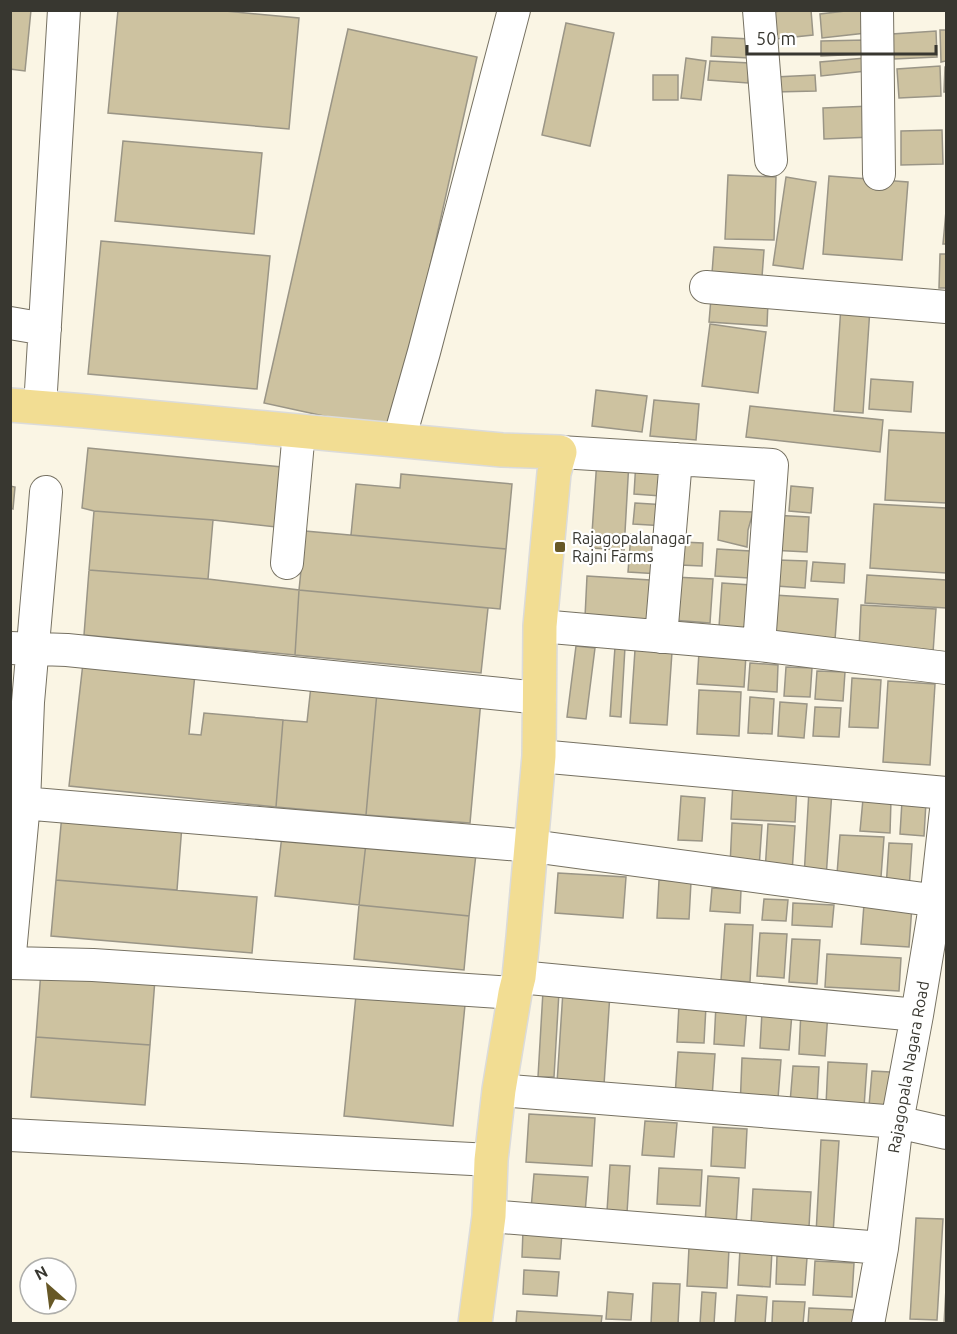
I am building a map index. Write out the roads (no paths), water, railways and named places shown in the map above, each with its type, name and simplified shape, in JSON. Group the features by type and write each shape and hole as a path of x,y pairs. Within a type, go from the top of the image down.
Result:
{"main road":[{"path":"25,406 502,450 560,452 554,473 540,626 539,756 532,846 517,985 499,1090 491,1160 489,1216 475,1323"}],"street":[{"path":"25,406 45,329 64,10"},
{"path":"399,440 514,10"},
{"path":"759,10 771,160"},
{"path":"877,10 879,174"},
{"path":"706,287 946,307"},
{"path":"10,323 45,329"},
{"path":"287,563 299,431"},
{"path":"560,452 772,465 759,645"},
{"path":"661,637 676,459"},
{"path":"10,953 17,802 28,702 21,648 44,530 45,492"},
{"path":"540,626 759,645 946,668"},
{"path":"21,648 66,650 540,698"},
{"path":"539,756 946,792"},
{"path":"17,802 532,846 941,901"},
{"name":"Rajagopala Nagara Road","path":"868,1323 882,1248 897,1122 941,901 946,810"},
{"path":"10,963 93,964 517,985 917,1015"},
{"path":"499,1090 897,1122 946,1133"},
{"path":"10,1135 491,1160"},
{"path":"489,1216 882,1248"}],"place":[{"name":"Rajagopalanagar Rajni Farms","path":"560,547"}]}
